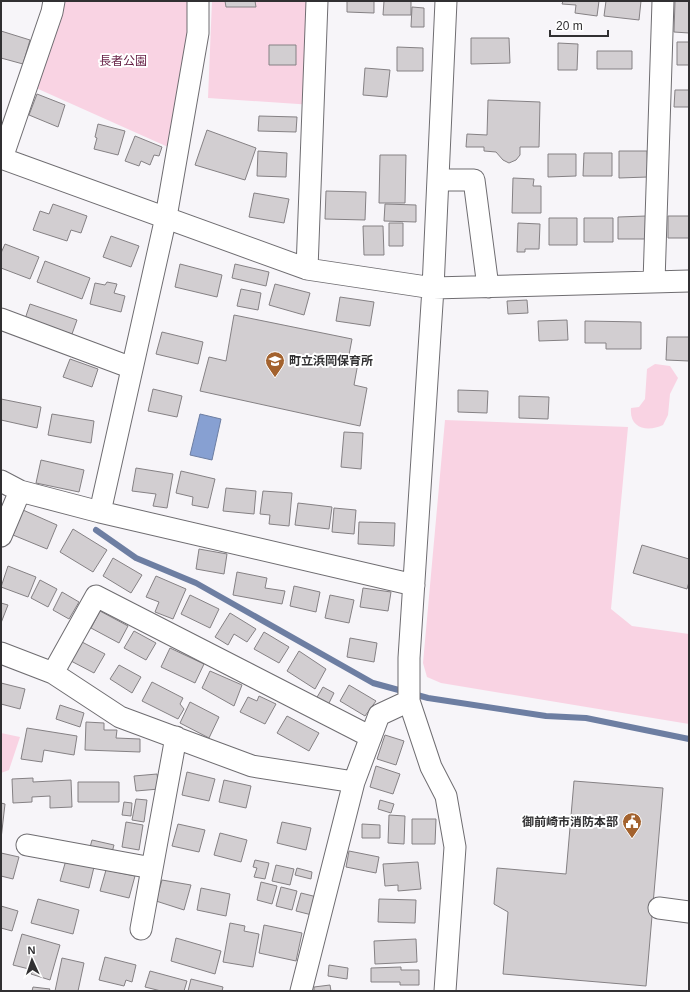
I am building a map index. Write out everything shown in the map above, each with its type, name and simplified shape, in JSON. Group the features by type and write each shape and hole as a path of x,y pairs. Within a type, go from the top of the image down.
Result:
{"street":[{"path":"54,1 52,12 1,158 306,269 433,288 689,281"},
{"path":"100,512 166,217 198,33 198,1"},
{"path":"306,269 317,1"},
{"path":"445,991 455,847 446,796 431,767 409,701 409,658 433,288 446,1"},
{"path":"654,282 663,1"},
{"path":"438,180 474,180 488,287"},
{"path":"1,319 132,368"},
{"path":"1,481 20,491 100,512 414,585"},
{"path":"1,536 20,491"},
{"path":"53,673 96,596 371,737"},
{"path":"1,653 53,673 120,717 252,766 354,782"},
{"path":"301,991 354,782 379,715 409,701"},
{"path":"141,929 176,737"},
{"path":"27,845 152,868"},
{"path":"659,908 689,912"}],"green space":[{"name":"長者公園","path":"63,1 188,1 188,31 168,147 36,88"},
{"path":"212,1 309,1 313,105 208,98"},
{"path":"655,364 670,366 678,378 670,394 668,415 663,425 646,428 636,424 633,420 631,408 639,407 645,399 647,369"},
{"path":"445,420 628,427 611,609 632,626 689,634 689,724 441,683 427,677 423,663"},
{"path":"1,733 20,737 9,770 1,773"}],"water":[{"path":"200,414 221,419 212,460 190,455"}],"building":[{"path":"225,1 255,1 256,7 226,7"},
{"path":"347,1 374,1 374,13 347,12"},
{"path":"384,1 411,1 411,15 383,15"},
{"path":"563,1 599,1 597,16 575,13 576,5 562,4"},
{"path":"606,1 641,1 639,20 604,16"},
{"path":"675,1 689,1 689,33 674,32"},
{"path":"412,7 424,8 424,27 411,27"},
{"path":"1,31 30,40 23,64 1,58"},
{"path":"471,38 509,38 510,63 471,64"},
{"path":"677,42 689,42 689,65 677,65"},
{"path":"558,43 578,44 577,70 558,70"},
{"path":"269,45 296,45 296,65 269,65"},
{"path":"397,47 423,48 423,71 397,71"},
{"path":"597,51 632,51 632,69 597,69"},
{"path":"365,68 390,70 387,97 363,95"},
{"path":"675,90 689,90 689,107 674,107"},
{"path":"37,94 65,105 58,127 29,115"},
{"path":"488,100 540,102 539,147 520,147 520,155 516,160 509,163 503,160 496,152 484,151 484,147 466,147 467,134 487,135"},
{"path":"259,116 297,117 296,132 258,131"},
{"path":"98,124 125,131 118,155 94,149 97,138 95,137"},
{"path":"207,130 256,148 245,180 195,165"},
{"path":"135,136 162,147 159,156 154,155 150,165 141,161 139,166 125,161"},
{"path":"258,151 287,153 286,177 257,176"},
{"path":"619,151 647,151 648,177 619,178"},
{"path":"584,153 612,153 612,176 583,176"},
{"path":"548,154 576,154 576,176 548,177"},
{"path":"380,155 406,155 405,203 379,203"},
{"path":"513,178 534,179 533,186 541,186 541,213 512,213"},
{"path":"326,191 366,192 365,220 325,219"},
{"path":"254,193 289,199 284,223 249,217"},
{"path":"53,204 87,216 81,233 71,230 67,241 33,230 40,211 49,214"},
{"path":"385,204 416,205 416,222 384,221"},
{"path":"646,216 646,239 618,239 618,217"},
{"path":"668,216 689,216 689,238 668,238"},
{"path":"549,218 577,218 577,245 549,245"},
{"path":"584,218 613,218 613,242 584,242"},
{"path":"389,223 403,223 403,246 389,246"},
{"path":"518,223 540,224 539,249 525,249 525,252 517,252"},
{"path":"363,226 383,226 384,255 364,255"},
{"path":"111,236 139,246 131,267 103,257"},
{"path":"5,244 39,257 30,279 1,268 1,253"},
{"path":"45,261 90,278 82,299 37,282"},
{"path":"180,264 222,275 217,297 175,287"},
{"path":"235,264 269,272 266,286 232,278"},
{"path":"107,282 117,284 114,293 125,296 121,312 90,304 95,283 105,285"},
{"path":"275,284 310,293 304,315 269,305"},
{"path":"241,289 261,293 258,310 237,306"},
{"path":"340,297 374,302 370,326 336,321"},
{"path":"527,300 528,313 508,314 507,301"},
{"path":"30,304 77,320 72,334 25,319"},
{"path":"234,315 352,339 348,360 358,363 354,385 367,388 360,426 200,391 209,357 226,361"},
{"path":"567,320 568,340 539,341 538,321"},
{"path":"585,321 641,322 641,349 606,349 606,343 585,343"},
{"path":"162,332 203,342 198,364 156,354"},
{"path":"667,337 689,337 689,361 666,360"},
{"path":"70,359 98,369 92,387 63,377"},
{"path":"153,389 182,396 177,417 148,411"},
{"path":"458,390 488,391 487,413 458,412"},
{"path":"519,396 549,397 548,419 519,418"},
{"path":"1,399 41,407 37,428 1,420"},
{"path":"52,414 94,421 91,443 48,435"},
{"path":"344,432 363,433 361,469 341,467"},
{"path":"41,460 84,470 79,492 36,483"},
{"path":"136,468 173,474 167,508 153,506 156,494 132,491"},
{"path":"181,471 215,479 208,508 192,505 193,497 176,493"},
{"path":"226,488 256,491 254,514 223,511"},
{"path":"263,491 292,493 289,526 269,524 270,515 260,514"},
{"path":"298,503 332,507 329,529 295,525"},
{"path":"334,508 356,510 354,534 332,532"},
{"path":"23,510 57,525 47,549 13,535"},
{"path":"359,522 395,523 394,546 358,544"},
{"path":"73,529 107,550 93,572 60,552"},
{"path":"642,545 689,559 689,582 687,589 633,573"},
{"path":"199,549 227,554 224,574 196,569"},
{"path":"113,558 142,575 131,593 103,576"},
{"path":"8,566 36,577 28,597 1,587"},
{"path":"237,572 267,578 265,588 285,591 282,604 233,595"},
{"path":"156,576 186,589 173,619 155,612 159,602 146,597"},
{"path":"40,580 57,589 48,607 31,598"},
{"path":"294,586 320,592 316,612 290,606"},
{"path":"363,588 391,592 388,611 360,607"},
{"path":"62,592 79,602 69,619 53,610"},
{"path":"190,595 219,609 210,628 181,614"},
{"path":"330,595 354,600 349,623 325,618"},
{"path":"1,603 8,605 1,623"},
{"path":"100,611 128,626 119,643 91,628"},
{"path":"230,613 256,629 247,642 234,634 228,645 215,637"},
{"path":"134,631 156,643 146,660 124,648"},
{"path":"264,632 289,647 279,663 254,649"},
{"path":"350,638 377,643 374,662 347,657"},
{"path":"82,642 105,654 94,673 71,661"},
{"path":"170,648 204,664 195,683 161,667"},
{"path":"299,651 326,669 315,689 287,671"},
{"path":"119,665 141,677 132,693 110,679"},
{"path":"210,671 242,685 234,706 202,688"},
{"path":"152,682 183,698 180,704 184,709 178,719 142,701"},
{"path":"1,683 25,689 20,709 1,704"},
{"path":"349,685 376,701 365,716 340,701"},
{"path":"323,687 334,693 328,705 316,699"},
{"path":"259,696 276,704 265,724 240,712 248,697 257,701"},
{"path":"190,702 219,717 209,738 180,723"},
{"path":"60,705 84,713 80,727 56,719"},
{"path":"287,716 319,733 309,751 277,733"},
{"path":"86,722 104,723 104,730 117,730 116,738 140,739 140,752 85,750"},
{"path":"27,728 77,736 74,755 44,750 42,762 21,759"},
{"path":"385,735 404,741 396,765 377,759"},
{"path":"376,766 400,774 393,794 370,787"},
{"path":"187,772 215,779 209,801 182,795"},
{"path":"157,774 159,789 136,791 134,776"},
{"path":"33,778 33,782 71,780 72,807 50,808 50,796 32,797 32,802 13,803 12,779"},
{"path":"224,780 251,786 246,808 219,802"},
{"path":"574,781 663,788 646,986 503,974 508,912 494,904 497,868 566,874"},
{"path":"78,782 119,782 119,802 78,802"},
{"path":"136,799 147,800 144,822 132,820"},
{"path":"380,800 394,804 391,813 378,809"},
{"path":"124,802 132,803 131,816 122,815"},
{"path":"1,803 5,804 1,839"},
{"path":"389,815 405,816 404,844 388,843"},
{"path":"412,819 436,819 435,844 412,844"},
{"path":"126,822 143,825 139,850 122,847"},
{"path":"282,822 311,828 306,850 277,843"},
{"path":"178,824 205,830 199,852 172,846"},
{"path":"362,824 380,825 380,838 362,838"},
{"path":"220,833 247,840 241,862 214,855"},
{"path":"92,840 114,845 111,856 89,851"},
{"path":"349,851 379,857 376,873 346,867"},
{"path":"1,853 19,857 13,879 1,876"},
{"path":"66,860 94,867 89,888 60,881"},
{"path":"255,860 269,863 265,879 254,877 257,868 253,867"},
{"path":"418,862 421,889 398,891 398,885 385,886 383,864"},
{"path":"276,865 294,869 290,885 272,881"},
{"path":"297,868 312,872 311,879 295,875"},
{"path":"106,870 135,876 129,898 100,891"},
{"path":"162,880 191,885 184,910 156,901"},
{"path":"261,882 277,886 272,904 257,900"},
{"path":"281,887 297,891 292,910 276,906"},
{"path":"201,888 230,894 226,916 197,910"},
{"path":"301,893 317,897 312,915 296,911"},
{"path":"38,899 79,910 73,934 31,923"},
{"path":"379,899 416,900 415,923 378,922"},
{"path":"1,906 18,911 12,931 1,928"},
{"path":"230,923 245,926 244,931 259,934 253,967 223,962"},
{"path":"264,925 302,933 296,961 259,953"},
{"path":"22,934 60,945 50,980 31,974 33,970 13,965"},
{"path":"176,938 221,951 215,974 171,961"},
{"path":"416,939 417,962 375,964 374,941"},
{"path":"105,957 136,965 132,982 126,980 124,986 99,980"},
{"path":"62,958 84,963 78,991 55,991"},
{"path":"329,965 348,968 347,979 328,976"},
{"path":"401,967 401,970 419,970 419,985 400,985 400,982 371,982 371,968"},
{"path":"150,971 187,981 184,991 161,991 145,987"},
{"path":"191,979 223,987 222,991 188,991"},
{"path":"330,985 331,991 314,991 314,987"},
{"path":"33,987 50,989 49,991 32,991"}],"waterway":[{"path":"96,530 136,558 196,583 373,683 428,698 546,716 586,718 689,739"}],"place":[{"name":"町立浜岡保育所","path":"275,378"},
{"name":"御前崎市消防本部","path":"632,839"}]}
